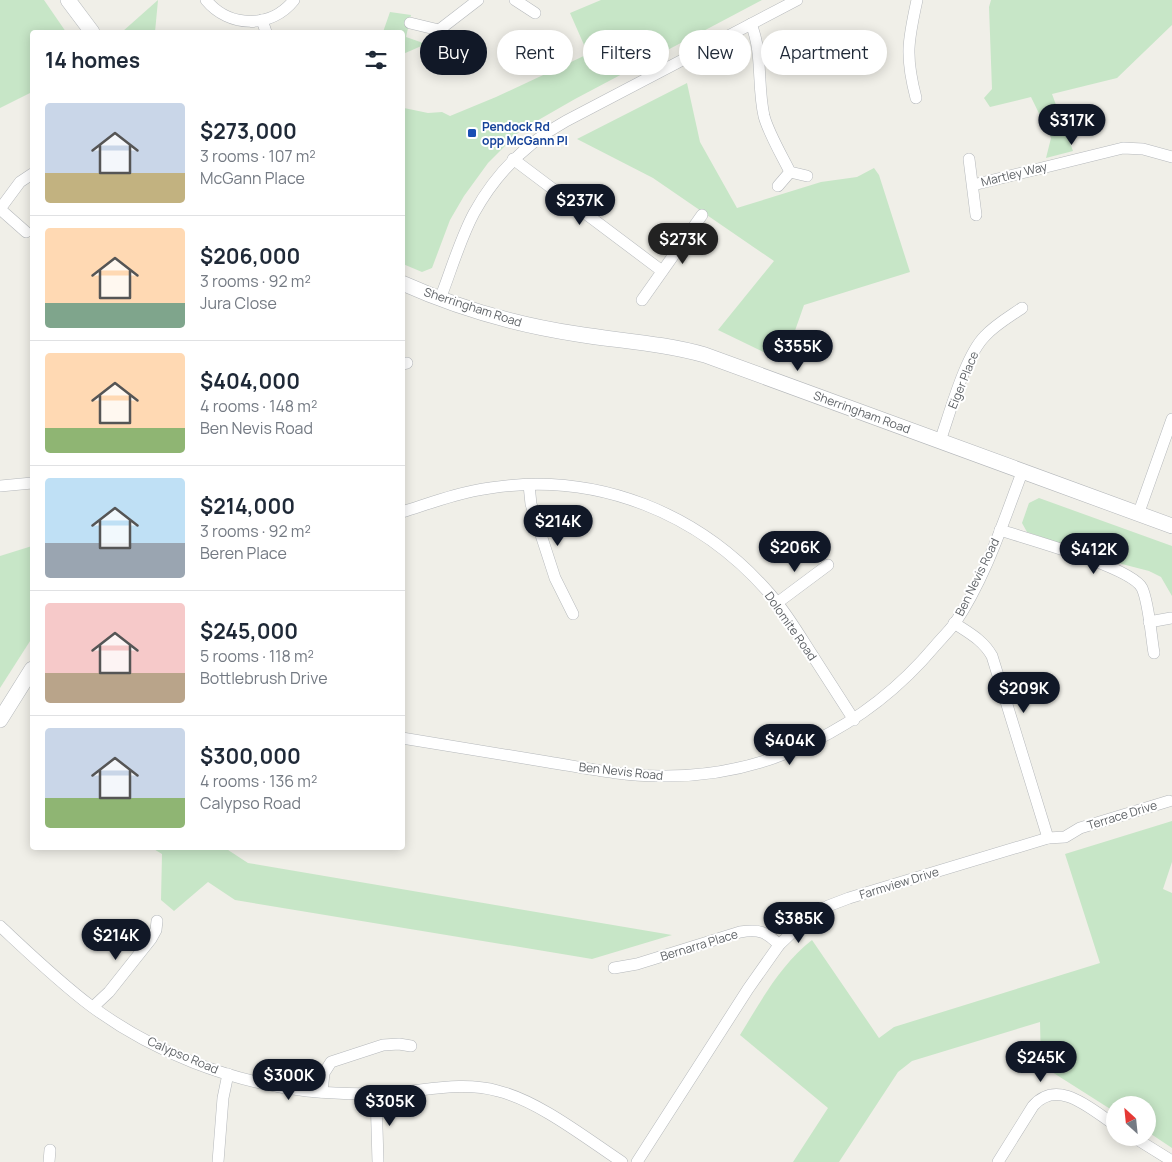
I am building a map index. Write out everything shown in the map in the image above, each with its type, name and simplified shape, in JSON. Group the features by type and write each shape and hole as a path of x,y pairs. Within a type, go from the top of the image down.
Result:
{"street":[{"path":"68,0 90,30"},
{"path":"206,0 214,10 231,19 248,22 262,20 284,10 294,0"},
{"path":"410,23 439,30 478,0"},
{"path":"515,0 536,13"},
{"path":"440,299 474,213 495,180 532,143 555,127 797,0"},
{"path":"916,98 910,75 908,56 910,34 917,0"},
{"path":"262,20 265,30"},
{"path":"751,24 757,42 765,118 790,172"},
{"name":"Martley Way","path":"972,185 1123,148 1143,149 1172,157"},
{"name":"Martley Way","path":"969,159 976,215"},
{"path":"513,160 662,271"},
{"path":"790,172 807,176"},
{"path":"778,186 790,172"},
{"path":"26,232 0,209 20,182 30,175"},
{"path":"642,300 702,215"},
{"name":"Sherringham Road","path":"405,284 440,299 514,322 555,331 656,344 704,355 1139,512 1172,526"},
{"name":"Eiger Place","path":"940,441 974,350 993,328 1022,308"},
{"path":"1139,512 1172,419"},
{"name":"Ben Nevis Road","path":"405,738 617,773 676,776 716,772 765,761 822,738 854,720 890,693 914,671 954,623 974,588 1000,530 1023,470"},
{"path":"0,486 30,483"},
{"path":"529,485 531,504 555,578 573,614"},
{"name":"Dolomite Road","path":"405,511 473,491 505,486 529,485 563,486 596,490 630,499 671,515 707,536 748,569 777,603 854,720"},
{"path":"1000,530 1106,565 1124,573 1141,586 1145,596 1154,653"},
{"path":"777,603 828,565"},
{"path":"1149,622 1171,618"},
{"path":"954,623 976,637 987,647 992,656 1048,838"},
{"path":"0,720 30,672"},
{"name":"Terrace Drive","path":"1048,838 1065,837 1080,828 1168,801"},
{"name":"Farmview Drive","path":"637,1162 748,989 779,945 799,926 815,914 840,901 1048,838"},
{"path":"93,1007 109,992 151,938 156,930 157,921"},
{"name":"Calypso Road","path":"0,926 48,971 93,1007 131,1032 174,1054 228,1074 279,1086 322,1092 376,1094 466,1086 498,1091 537,1107 622,1162"},
{"name":"Bernarra Place","path":"614,968 637,964 740,932 753,930 768,935 779,945"},
{"path":"322,1092 326,1068 334,1060 383,1045 399,1044 411,1046"},
{"path":"218,1162 223,1098 228,1074"},
{"path":"998,1162 1033,1106 1038,1100 1049,1094 1059,1093 1070,1096 1106,1119"},
{"path":"376,1094 378,1162"},
{"path":"1148,1146 1172,1161"}],"green space":[{"path":"0,0 44,0 65,30 30,30 30,93 0,108"},
{"path":"158,0 155,30 124,30"},
{"path":"601,0 762,0 705,30 679,30 679,44 669,49 669,30 583,30 583,43 570,13"},
{"path":"991,0 1172,0 1172,25 1117,78 1052,94 1073,151 1046,158 1051,138 1031,97 990,107 984,98 992,89 989,7"},
{"path":"390,12 411,15 406,37 420,42 420,47 405,53 405,30 384,30"},
{"path":"583,56 583,75 620,75 521,130 488,163 464,196 450,220 432,268 422,272 405,265 405,108 428,113 442,112 450,116 543,75 573,75 573,61"},
{"path":"687,83 700,142 737,208 821,182 857,177 874,168 879,175 910,272 804,305 784,362 718,330 774,261 653,178 577,139"},
{"path":"1039,498 1172,546 1172,596 1161,577 1149,571 1118,563 1027,532 1022,523 1029,503"},
{"path":"30,547 30,641 0,688 0,556"},
{"path":"1172,821 1172,862 1163,889 1172,893 1172,1148 1156,1137 1156,1096 1106,1096 1106,1106 1041,1065 1040,1022 912,1061 898,1072 839,1162 793,1162 828,1108 740,1035 772,984 790,961 812,940 879,1038 894,1027 1100,963 1065,854"},
{"path":"155,850 228,850 248,863 672,935 592,959 235,900 208,882 174,911 161,900 162,854"}],"place":[{"name":"Pendock Rd opp McGann Pl","path":"472,133"}]}
